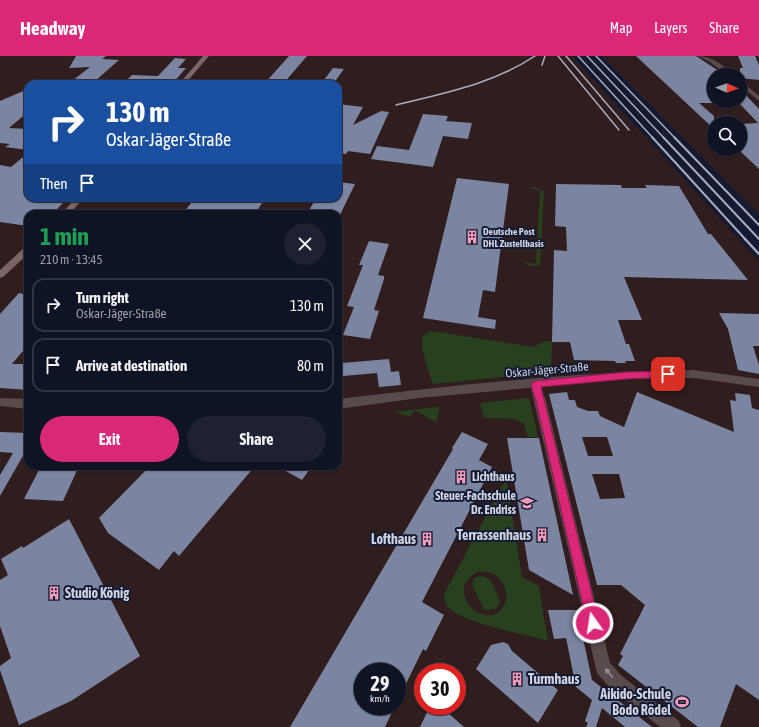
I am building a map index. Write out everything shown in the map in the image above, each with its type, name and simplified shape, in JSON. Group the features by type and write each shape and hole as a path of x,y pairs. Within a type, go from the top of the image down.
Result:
{"main road":[{"path":"185,80 206,56"},
{"path":"69,210 76,202"},
{"path":"0,275 24,254"}],"street":[{"path":"701,56 712,61 722,68"},
{"path":"747,88 759,99"},
{"name":"Oskar-Jäger-Straße","path":"342,404 419,394 626,375 694,374 759,383"},
{"path":"535,384 603,667 616,682 673,727"},
{"path":"0,402 24,404"}],"shaded area":[{"path":"0,56 572,56 759,261 759,727 0,727"},
{"path":"602,56 759,56 759,214"}],"green space":[{"path":"532,187 540,189 544,192 540,264 538,266 527,265 524,262 536,264 540,190 530,189"},
{"path":"431,331 534,347 544,341 552,342 551,372 433,384 422,343 423,336"},
{"path":"529,398 538,437 528,437 524,424 515,419 484,418 480,403"},
{"path":"440,407 436,422 414,410 410,417 394,412"},
{"path":"506,479 522,577 539,586 548,641 478,623 465,618 454,612 446,605 444,594","holes":["480,571 496,575 503,583 505,588 505,603 503,607 495,614 486,615 477,612 470,606 465,597 464,588 469,579"]},
{"path":"480,576 491,581 495,589 500,602 496,609 484,610 472,584 474,578"}],"building":[{"path":"76,56 106,56 102,59 119,60 96,80 73,80 90,67 69,68"},
{"path":"289,56 307,56 286,80 268,80"},
{"path":"636,56 696,56 714,68 707,68 707,103 699,103 714,116 707,116 707,122"},
{"path":"738,56 755,56 759,65 759,80 747,79 747,68 743,68"},
{"path":"175,58 186,59 178,68 186,68 176,80 127,80 132,75 158,76"},
{"path":"333,68 344,69 336,80 324,80"},
{"path":"24,91 24,115 9,128 24,129 24,149 5,147 10,144 0,143 0,101"},
{"path":"747,96 759,109 759,169 745,156 747,156 747,124 758,123 744,108 747,108"},
{"path":"342,104 363,107 353,125 381,111 389,112 370,154 348,151 346,154 342,154"},
{"path":"423,114 448,116 446,121 472,123 468,139 443,136 433,167 371,159 377,146 409,150"},
{"path":"24,156 24,202 64,202 56,210 24,210 24,225 0,222 0,165 11,167"},
{"name":"Deutsche Post DHL Zustellbasis","path":"457,178 509,184 495,292 483,290 478,317 496,320 495,329 423,318"},
{"path":"342,182 355,184 342,211 309,210 314,202 342,202"},
{"path":"556,184 621,185 622,188 647,188 645,185 679,186 708,234 711,234 748,280 624,277 642,320 618,320 626,344 629,344 635,361 616,363 615,361 574,360 570,342 552,342 554,250 567,251 566,227 555,226"},
{"path":"192,202 263,202 258,210 186,210"},
{"path":"369,241 389,244 378,275 384,276 384,279 374,310 379,311 370,339 343,335 354,307 347,306 363,265 359,265"},
{"path":"19,293 24,294 24,350 12,364 24,364 24,390 0,388 0,314"},
{"path":"719,313 759,314 759,346 753,346 759,365 759,374 738,370 728,329"},
{"path":"389,359 391,372 399,371 401,385 379,387 377,373 343,376 342,363"},
{"path":"567,392 569,400 575,400 577,407 588,411 598,411 600,416 624,427 637,392 734,432 730,400 736,401 735,393 750,395 752,408 759,410 759,700 736,684 720,727 698,727 618,665 623,656 620,654 645,605 621,585 597,585 549,394","holes":["582,437 607,437 613,456 588,456","592,474 619,474 625,498 600,499"]},
{"path":"0,432 24,433 24,454 0,496 0,475 13,453 0,452"},
{"path":"462,432 488,444 479,460 492,467 422,602 444,615 426,651 423,649 416,663 414,663 414,667 406,684 406,663 354,663 354,715 391,715 385,727 290,727 453,449 452,448"},
{"name":"Terrassenhaus","path":"507,438 539,438 573,595 529,570"},
{"path":"39,470 77,470 63,501 24,499"},
{"path":"146,470 252,470 179,556 174,551 159,570 108,533 99,518"},
{"path":"284,470 309,470 302,480"},
{"path":"69,519 140,656 71,701 19,725 0,670 0,666 11,658 0,626 0,580 8,575 1,559 22,546 23,548"},
{"path":"548,610 577,610 592,680 652,727 625,727 602,708 596,727 586,727 588,723 585,721 592,700 576,687 566,638 554,639"},
{"name":"Turmhaus","path":"503,642 508,644 512,651 558,690 538,723 476,669 491,645"},
{"path":"426,715 450,715 464,727 420,727"}],"railway":[{"path":"396,105 450,92 485,81 519,66 535,56"},
{"path":"542,65 545,56"},
{"path":"558,56 619,130"},
{"path":"566,56 629,130"},
{"path":"578,56 653,138"},
{"path":"587,56 664,138"},
{"path":"596,56 675,138"},
{"path":"652,137 746,240"},
{"path":"663,137 759,239"},
{"path":"674,137 759,225"},
{"path":"745,239 759,254"}],"place":[{"name":"Deutsche Post DHL Zustellbasis","path":"472,237"},
{"name":"Lichthaus","path":"461,477"},
{"name":"Steuer-Fachschule Dr. Endriss","path":"527,503"},
{"name":"Terrassenhaus","path":"542,535"},
{"name":"Lofthaus","path":"427,539"},
{"name":"Studio König","path":"54,593"},
{"name":"Turmhaus","path":"517,679"},
{"name":"Aikido-Schule Bodo Rödel","path":"682,702"}],"route":[{"path":"593,623 535,384 626,375 668,374"}]}
